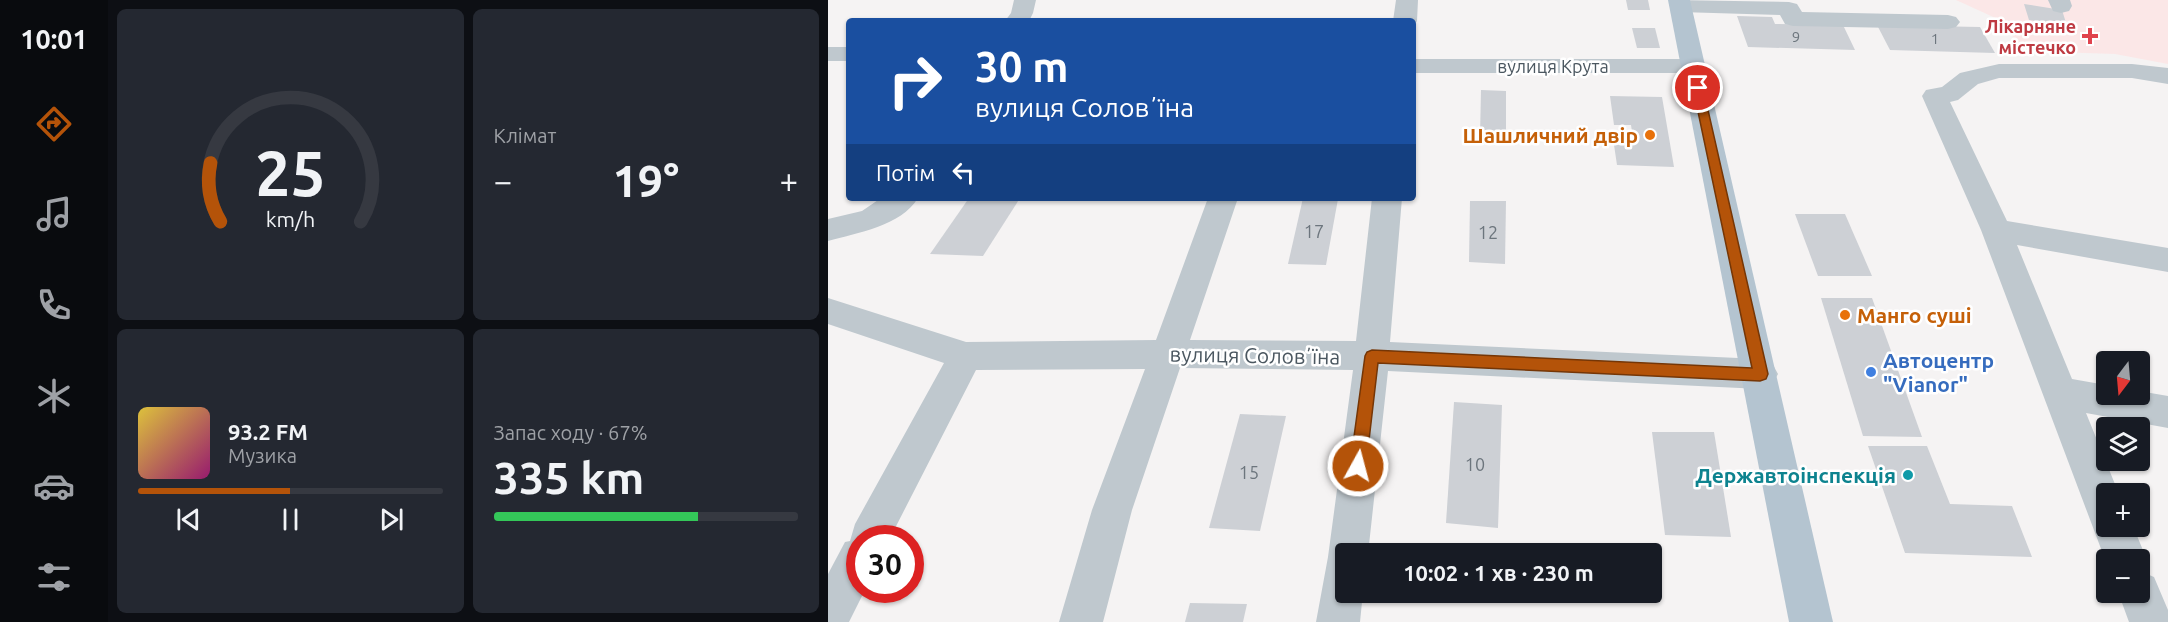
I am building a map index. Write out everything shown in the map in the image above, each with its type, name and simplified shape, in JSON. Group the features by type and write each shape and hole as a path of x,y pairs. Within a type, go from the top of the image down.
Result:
{"main road":[{"path":"1680,2 1811,622"}],"street":[{"path":"1019,18 1025,0"},
{"path":"1405,18 1407,0"},
{"path":"1680,2 1787,4 1793,19 1948,22"},
{"path":"828,54 846,54"},
{"name":"вулиця Крута","path":"1416,66 1693,66"},
{"path":"2096,485 1996,230 1935,96 1949,93 1969,78 1999,71 2132,71 2168,76"},
{"path":"828,230 871,219 898,201"},
{"path":"1081,622 1112,510 1222,201"},
{"path":"1348,543 1372,356 1387,201"},
{"path":"1996,230 2168,260"},
{"name":"вулиця Соловʼїна","path":"828,311 966,356 1169,354 1372,356 1760,374"},
{"path":"876,525 966,356"},
{"path":"2059,392 2168,412"},
{"path":"828,616 846,583"},
{"path":"1338,622 1341,603"},
{"path":"2143,603 2151,622"}],"shaded area":[{"name":"Лікарняне містечко","path":"1956,0 2168,0 2168,64 2115,54 2023,51 2002,21"}],"building":[{"path":"1626,0 1648,0 1650,10 1628,10"},
{"path":"2024,4 2062,10 2067,26 2029,20"},
{"path":"1737,16 1772,17 1775,24 1843,25 1855,50 1748,47"},
{"path":"1877,25 1980,27 1995,53 1890,50"},
{"path":"1632,28 1655,28 1660,48 1637,48"},
{"path":"1481,90 1506,91 1506,140 1480,137"},
{"name":"Шашличний двір","path":"1610,96 1662,97 1674,167 1617,165 1614,145 1634,145 1631,125 1614,125"},
{"path":"967,201 1018,201 983,256 930,254"},
{"path":"1302,201 1338,201 1326,265 1288,264"},
{"path":"1470,201 1506,201 1505,264 1469,262"},
{"path":"1795,214 1845,214 1872,276 1818,276"},
{"name":"Автоцентр \"Vianor\"","path":"1821,298 1872,298 1922,437 1863,436"},
{"path":"1454,402 1502,405 1498,528 1446,523"},
{"path":"1240,414 1286,416 1260,531 1209,528"},
{"path":"1652,432 1714,432 1731,537 1665,535"},
{"name":"Державтоінспекція","path":"1868,446 1927,446 1950,504 2012,506 2032,557 1905,553"},
{"path":"1190,603 1247,604 1243,622 1185,622"}],"place":[{"name":"Лікарняне містечко","path":"2090,36"},
{"name":"Шашличний двір","path":"1650,135"},
{"name":"Манго суші","path":"1845,315"},
{"name":"Автоцентр \"Vianor\"","path":"1871,372"},
{"name":"Державтоінспекція","path":"1908,475"}],"route":[{"path":"1358,466 1372,356 1760,374 1698,88"}]}
